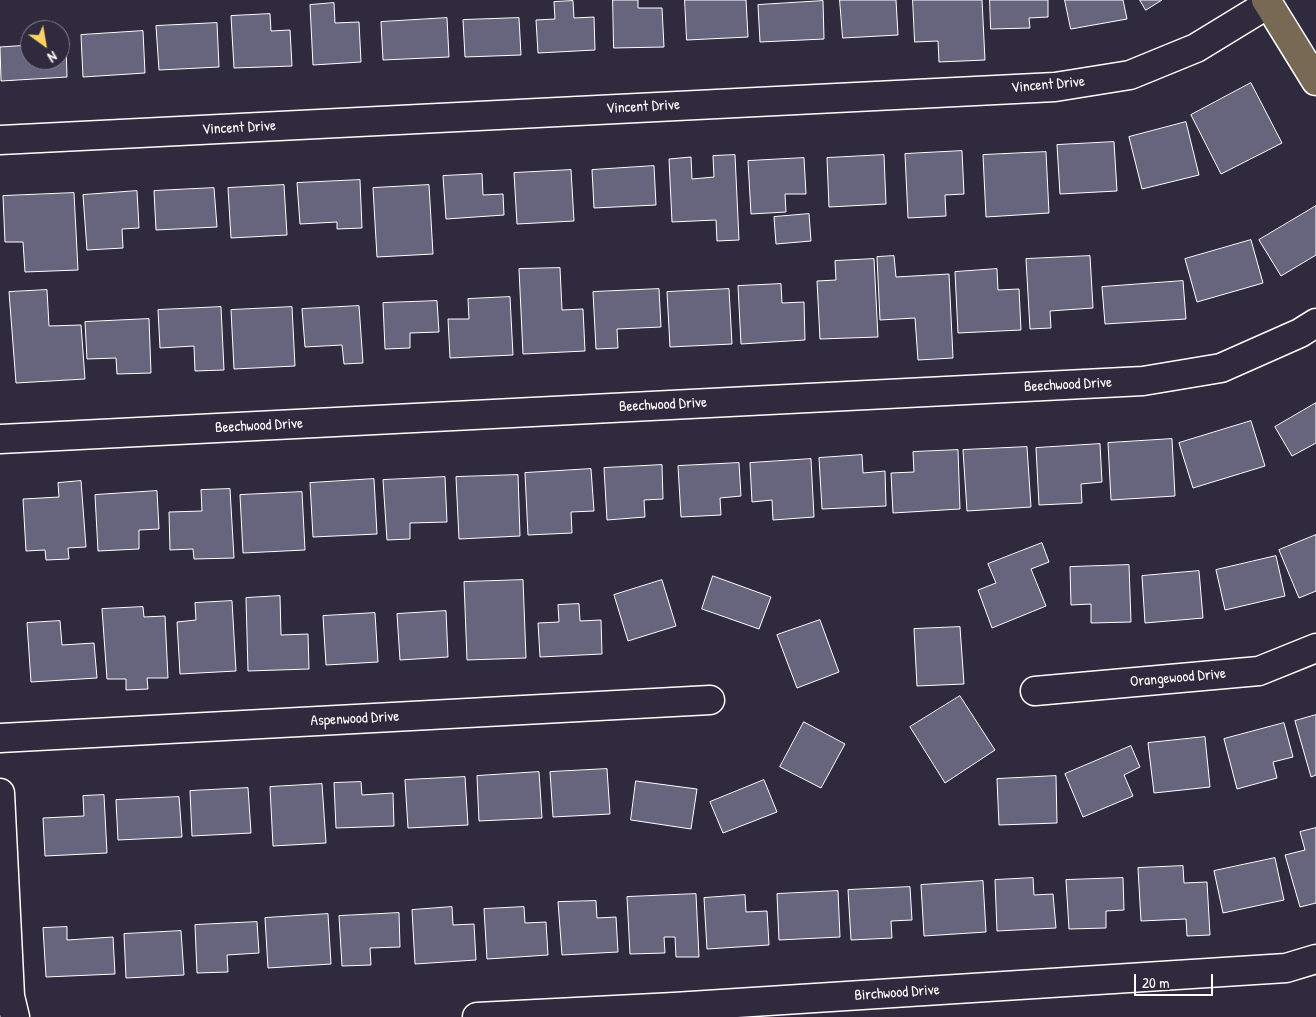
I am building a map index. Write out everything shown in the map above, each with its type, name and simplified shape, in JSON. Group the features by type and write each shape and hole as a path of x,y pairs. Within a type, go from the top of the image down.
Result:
{"main road":[{"path":"1267,2 1316,81"}],"street":[{"name":"Vincent Drive","path":"0,140 1055,87 1130,75 1196,48 1267,2"},
{"name":"Beechwood Drive","path":"0,438 1143,381 1221,368 1300,333 1316,323"},
{"name":"Orangewood Drive","path":"1036,692 1259,671 1316,648"},
{"name":"Aspenwood Drive","path":"0,738 710,700"},
{"path":"0,793 10,996 15,1017"},
{"name":"Birchwood Drive","path":"477,1017 675,1012 1286,968 1316,959"}],"building":[{"path":"613,0 638,0 638,8 662,8 664,47 614,48"},
{"path":"685,0 746,0 748,37 687,40"},
{"path":"840,0 896,0 898,35 843,38"},
{"path":"913,0 982,0 985,60 939,62 938,41 915,42"},
{"path":"990,0 1048,0 1048,17 1029,18 1030,28 991,29"},
{"path":"1065,0 1123,0 1127,19 1071,29"},
{"path":"1140,0 1162,0 1146,10"},
{"path":"573,1 574,18 594,17 595,50 538,53 536,20 555,19 554,2"},
{"path":"823,1 824,39 760,42 758,5"},
{"path":"334,3 335,23 359,22 361,62 313,65 310,5"},
{"path":"270,14 271,31 290,30 292,66 234,68 231,16"},
{"path":"447,18 449,57 383,60 381,22"},
{"path":"519,18 521,55 465,57 463,20"},
{"path":"217,23 219,67 159,70 156,26"},
{"path":"143,31 145,73 83,77 81,35"},
{"path":"20,46 20,70 67,70 67,77 1,81 0,47"},
{"path":"1251,83 1282,143 1221,174 1191,115"},
{"path":"1186,122 1199,175 1142,189 1129,137"},
{"path":"1114,142 1117,191 1060,194 1057,145"},
{"path":"962,151 964,194 945,195 946,216 908,218 905,154"},
{"path":"1046,152 1049,213 986,217 983,155"},
{"path":"735,155 739,240 717,241 716,220 672,222 669,159 691,157 692,179 714,177 713,156"},
{"path":"884,155 886,204 829,207 827,158"},
{"path":"804,158 806,194 785,194 786,212 751,214 748,161"},
{"path":"654,166 656,205 594,208 592,170"},
{"path":"571,170 574,221 517,224 514,173"},
{"path":"482,174 483,195 503,194 504,215 446,219 443,176"},
{"path":"360,180 362,228 337,229 337,222 300,224 297,183"},
{"path":"284,185 287,235 231,238 228,188"},
{"path":"429,185 433,254 377,257 373,188"},
{"path":"214,188 217,227 156,230 154,191"},
{"path":"137,191 139,228 122,229 123,248 87,250 83,195"},
{"path":"74,193 78,270 25,272 23,242 5,242 3,196"},
{"path":"1316,206 1316,255 1281,276 1259,240"},
{"path":"809,214 811,241 776,244 774,217"},
{"path":"1251,240 1263,283 1197,302 1185,259"},
{"path":"894,256 896,277 949,274 953,358 918,360 915,318 880,320 877,257"},
{"path":"1090,256 1093,308 1050,311 1051,328 1030,329 1026,259"},
{"path":"874,259 878,337 820,339 817,281 836,280 835,261"},
{"path":"560,268 562,310 583,309 585,351 523,354 519,269"},
{"path":"997,269 998,290 1019,289 1021,330 958,333 955,272"},
{"path":"1183,281 1186,319 1105,324 1102,287"},
{"path":"781,284 782,303 804,302 805,340 741,344 738,286"},
{"path":"659,289 661,327 617,329 618,348 596,349 593,292"},
{"path":"729,289 732,344 670,347 667,292"},
{"path":"47,290 49,326 81,325 85,379 16,383 9,292"},
{"path":"510,297 513,355 450,358 448,319 469,319 468,299"},
{"path":"437,301 439,332 410,333 410,348 385,349 383,303"},
{"path":"359,306 363,363 344,364 342,345 305,347 302,309"},
{"path":"221,307 224,370 195,371 194,346 160,348 158,310"},
{"path":"292,307 295,366 234,369 231,310"},
{"path":"149,319 151,373 117,374 116,358 87,359 85,322"},
{"path":"1316,403 1316,443 1292,456 1275,427"},
{"path":"1251,421 1265,466 1193,488 1179,443"},
{"path":"1172,439 1175,496 1111,500 1108,443"},
{"path":"1100,444 1102,482 1081,484 1082,503 1039,505 1036,448"},
{"path":"1027,447 1031,507 967,511 963,450"},
{"path":"958,450 960,509 893,513 891,473 914,472 913,452"},
{"path":"862,455 863,473 885,471 886,506 822,509 819,458"},
{"path":"811,459 814,517 773,520 772,500 752,502 750,463"},
{"path":"739,463 741,496 720,498 721,515 681,517 678,466"},
{"path":"662,465 663,499 644,500 645,517 607,520 604,468"},
{"path":"591,469 594,511 571,512 572,533 528,535 525,473"},
{"path":"518,475 520,536 459,539 456,477"},
{"path":"445,477 447,522 410,523 410,539 387,540 383,480"},
{"path":"374,479 377,534 313,537 310,483"},
{"path":"81,481 86,547 68,548 69,559 46,560 45,550 26,551 23,499 59,497 58,483"},
{"path":"230,489 234,558 194,559 193,549 170,550 169,512 202,511 201,490"},
{"path":"157,491 159,529 139,530 139,549 98,551 95,495"},
{"path":"302,492 305,550 243,553 240,495"},
{"path":"1316,535 1316,591 1299,598 1279,550"},
{"path":"1042,543 1049,562 1031,569 1046,606 992,628 978,590 996,583 988,564"},
{"path":"1276,556 1285,596 1225,610 1216,570"},
{"path":"1129,565 1131,622 1091,623 1091,604 1071,605 1070,567"},
{"path":"1199,571 1203,618 1145,623 1142,576"},
{"path":"713,576 771,597 759,629 702,609"},
{"path":"523,580 526,658 467,660 464,582"},
{"path":"662,580 676,626 628,641 614,595"},
{"path":"280,596 281,635 308,634 309,669 248,671 246,598"},
{"path":"232,601 236,671 180,674 177,622 196,620 195,603"},
{"path":"579,604 580,621 601,620 602,654 540,657 538,623 559,622 558,605"},
{"path":"143,607 144,617 165,616 168,678 147,678 148,689 126,690 126,679 107,679 102,609"},
{"path":"446,611 448,657 400,660 397,614"},
{"path":"375,613 378,662 326,665 323,616"},
{"path":"820,620 839,672 797,688 777,635"},
{"path":"60,621 62,645 94,643 97,678 31,682 27,623"},
{"path":"960,627 964,684 917,686 914,629"},
{"path":"960,696 995,750 945,783 910,727"},
{"path":"1316,715 1316,775 1311,777 1295,721"},
{"path":"804,722 845,744 821,788 780,767"},
{"path":"1284,723 1293,757 1273,762 1277,778 1237,789 1224,739"},
{"path":"1205,737 1210,787 1154,793 1148,743"},
{"path":"1131,746 1140,767 1124,775 1133,796 1083,817 1065,774"},
{"path":"607,769 610,814 553,817 550,772"},
{"path":"539,772 542,818 479,821 477,776"},
{"path":"1056,776 1057,823 999,825 997,779"},
{"path":"465,777 468,825 408,828 405,780"},
{"path":"764,780 777,812 723,833 710,802"},
{"path":"636,781 697,789 691,829 631,820"},
{"path":"361,782 362,795 393,793 394,826 336,828 334,783"},
{"path":"322,784 326,843 273,846 270,787"},
{"path":"248,788 251,833 192,836 190,791"},
{"path":"104,795 107,853 45,856 43,818 84,816 83,796"},
{"path":"179,797 182,837 118,840 116,800"},
{"path":"1316,828 1316,903 1300,907 1285,855 1305,850 1300,832"},
{"path":"1275,858 1284,900 1223,913 1214,871"},
{"path":"1183,866 1184,883 1207,882 1210,935 1187,936 1186,919 1141,921 1138,868"},
{"path":"1033,878 1034,895 1053,894 1056,928 997,931 995,880"},
{"path":"1123,878 1124,910 1106,911 1106,928 1069,929 1066,880"},
{"path":"983,881 986,932 924,936 921,885"},
{"path":"910,887 912,920 891,921 892,938 851,940 848,890"},
{"path":"838,891 840,937 779,940 777,894"},
{"path":"696,894 699,957 676,957 675,937 664,937 665,953 630,954 627,897"},
{"path":"745,895 746,912 767,911 769,945 707,949 704,898"},
{"path":"596,901 597,918 616,917 618,952 562,955 558,902"},
{"path":"452,907 453,925 474,924 476,960 415,964 412,910"},
{"path":"524,907 525,923 546,922 548,955 487,959 484,909"},
{"path":"399,913 400,947 370,948 371,965 342,966 339,916"},
{"path":"328,914 331,964 268,968 265,918"},
{"path":"257,922 259,953 227,955 228,972 197,973 195,925"},
{"path":"67,927 67,940 113,937 115,974 46,977 43,928"},
{"path":"181,931 184,975 126,978 124,934"}]}
